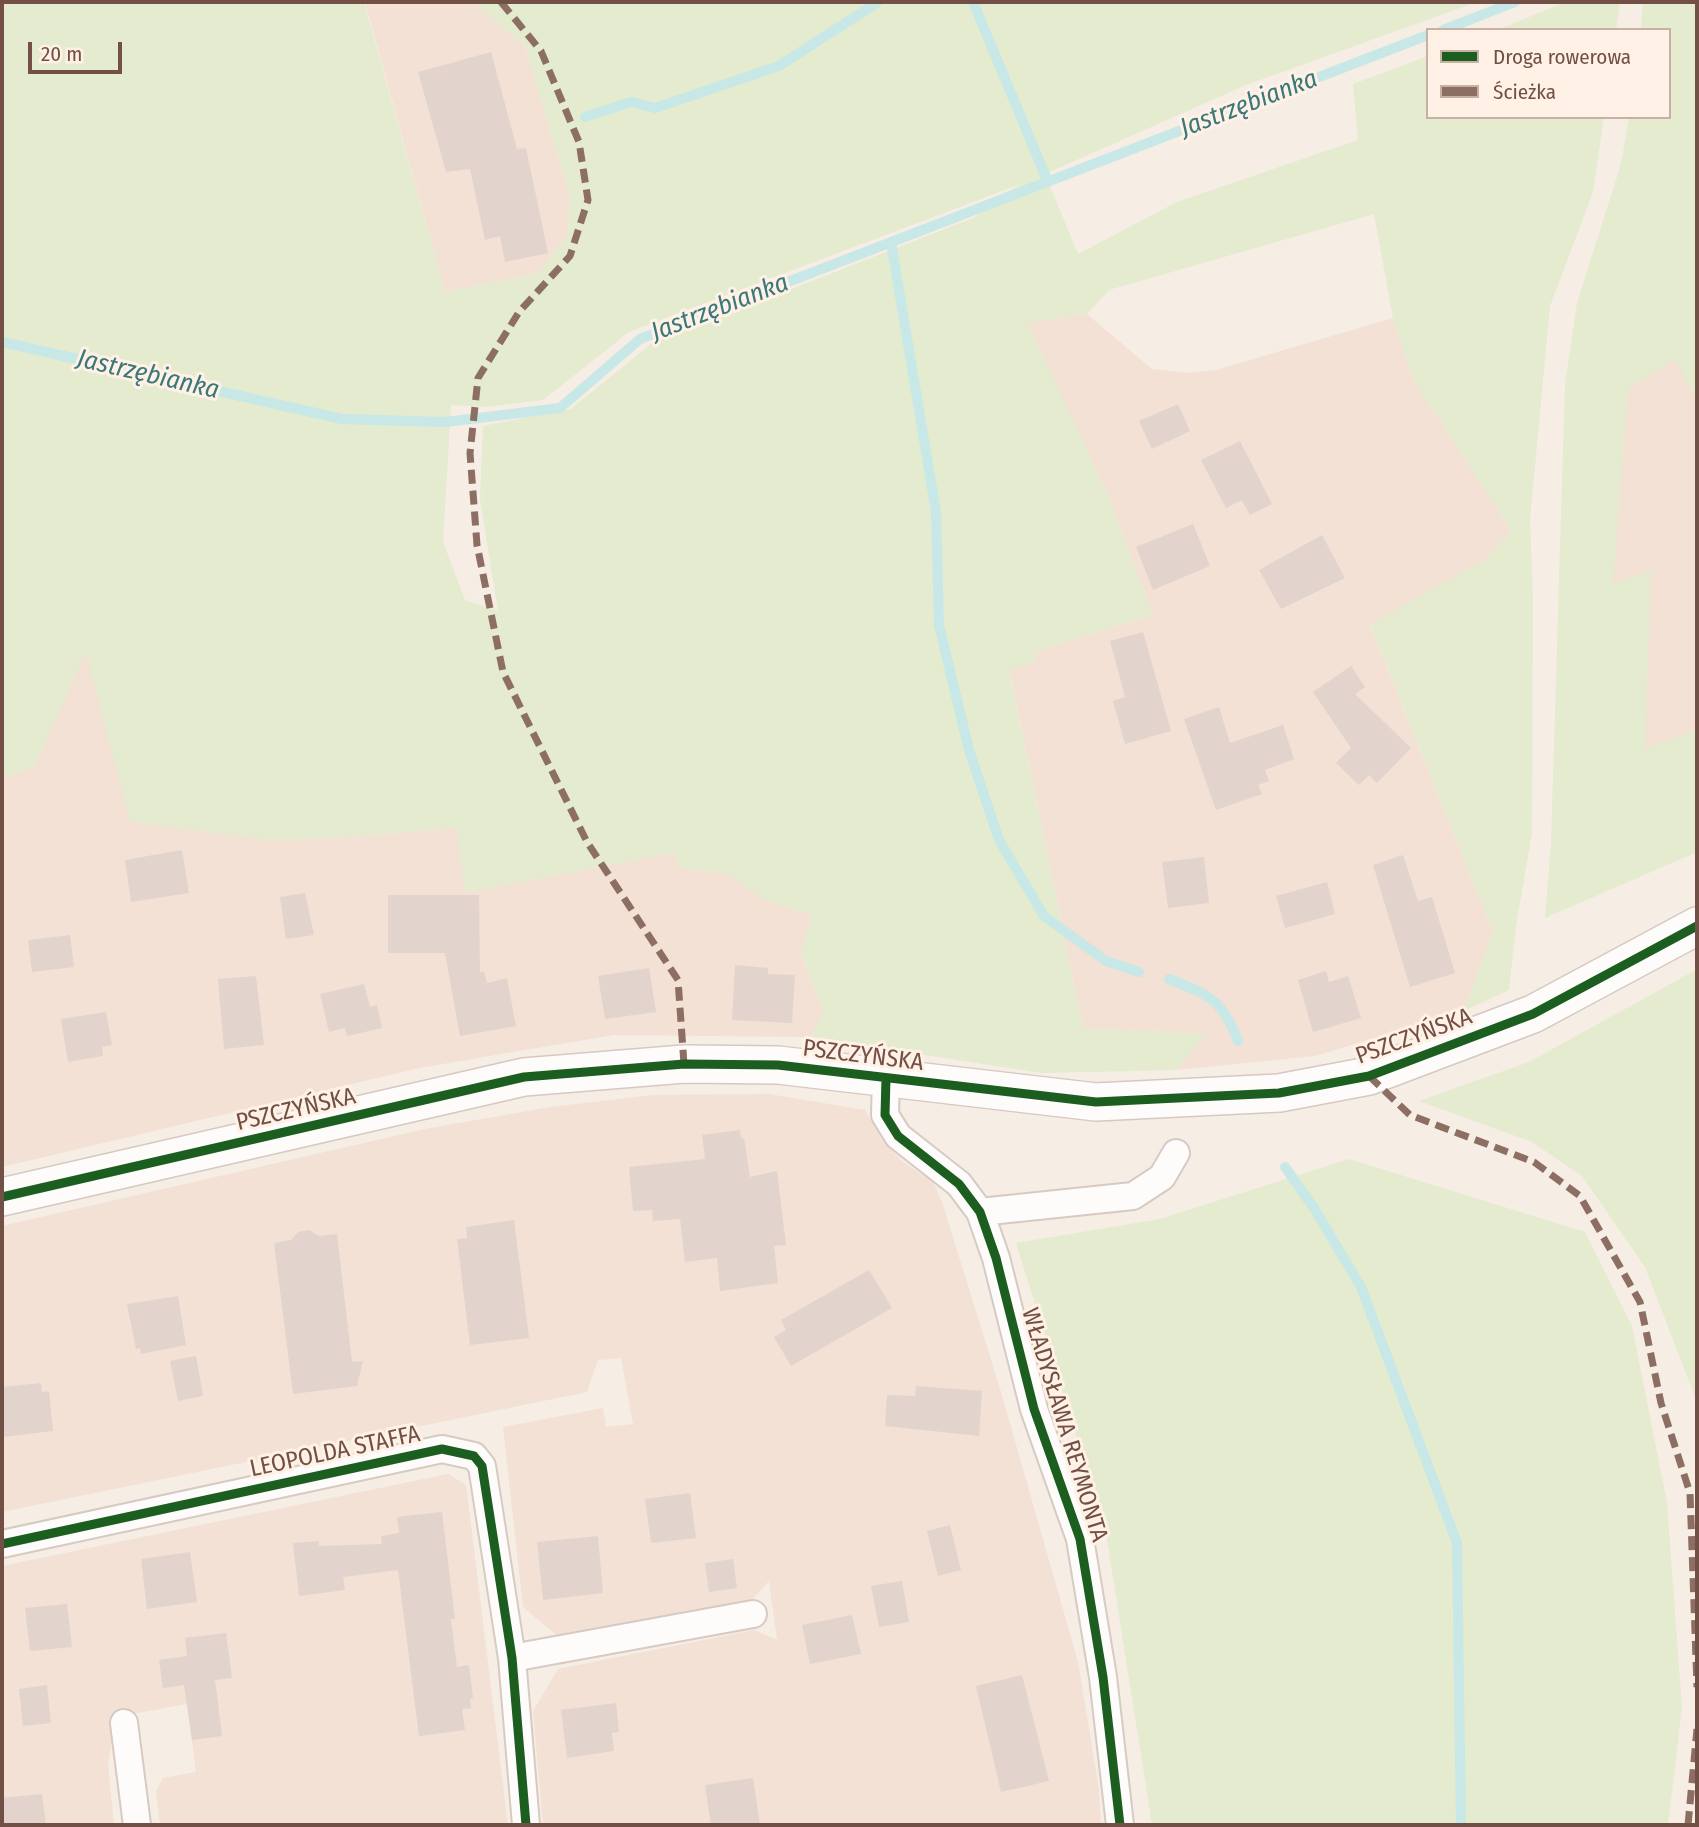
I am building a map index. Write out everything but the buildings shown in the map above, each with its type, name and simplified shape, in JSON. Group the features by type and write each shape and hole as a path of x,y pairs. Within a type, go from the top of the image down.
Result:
{"street":[{"name":"PSZCZYŃSKA","path":"2,1197 524,1077 684,1064 778,1065 1096,1102 1279,1093 1369,1076 1533,1014 1697,926"},
{"name":"WŁADYSŁAWA REYMONTA","path":"886,1078 885,1115 898,1136 959,1184 981,1212 996,1258 1034,1409 1080,1539 1103,1677 1120,1825"},
{"path":"981,1212 1133,1196 1162,1177 1176,1153"},
{"name":"LEOPOLDA STAFFA","path":"2,1544 429,1451 458,1451 474,1456 482,1466 512,1658 526,1825"},
{"path":"512,1658 753,1614"},
{"path":"124,1723 137,1825"}],"shaded area":[{"path":"365,2 473,2 525,46 570,197 568,234 539,273 445,292"},
{"path":"1087,314 1152,369 1187,373 1216,370 1393,318 1413,379 1511,530 1486,559 1370,625 1493,932 1464,1011 1315,1056 1176,1070 1205,1034 1083,1028 1009,669 1034,663 1038,650 1153,615 1109,498 1027,323"},
{"path":"1680,352 1697,388 1697,731 1640,759 1602,598 1622,382"},
{"path":"86,650 271,840 371,836 457,827 466,892 677,852 678,867 728,874 767,901 812,914 801,955 824,1011 811,1037 614,1035 419,1068 2,1167 2,777 34,767"},
{"path":"769,1094 865,1110 882,1140 902,1161 933,1182 943,1205 1001,1392 1078,1662 1099,1790 1101,1825 543,1825 533,1711 558,1669 754,1630 777,1640 769,1581 751,1601 561,1639 523,1607 503,1427 603,1408 606,1427 633,1424 621,1358 598,1360 587,1392 2,1512 2,1226 425,1129 551,1107 653,1095"},
{"path":"448,1474 466,1485 508,1825 160,1825 156,1791 163,1778 196,1772 187,1704 116,1717 108,1764 114,1825 2,1825 2,1566"}],"green space":[{"path":"2,2 364,2 445,292 539,273 568,234 570,197 525,46 473,2 1477,2 1246,85 1045,174 1078,254 1177,202 1358,140 1353,84 1426,57 1426,119 1604,119 1593,192 1550,306 1530,519 1533,596 1532,833 1516,926 1509,990 1464,1011 1493,932 1370,624 1486,559 1511,530 1413,379 1393,318 1374,214 1109,290 1087,314 1028,323 1109,498 1153,615 1038,650 1034,663 1009,670 1083,1028 1206,1034 1176,1070 1041,1073 811,1037 824,1011 801,954 812,914 766,901 728,874 678,867 677,852 466,893 456,827 371,836 271,840 130,822 86,652 34,767 2,777","holes":["1023,183 974,210 978,216 651,344 571,409 483,426 480,499 498,611 465,600 443,542 451,405 485,407 543,400 629,332"]},
{"path":"1566,2 1620,2 1616,28 1502,28"},
{"path":"1643,2 1697,2 1697,401 1675,359 1628,389 1613,584 1651,570 1645,749 1697,729 1697,852 1545,918 1551,843 1565,384 1577,303 1621,164 1629,119 1671,119 1671,28 1641,28"},
{"path":"1694,971 1697,973 1697,1402 1645,1267 1582,1176 1532,1142 1419,1101 1529,1062"},
{"path":"1349,1159 1585,1232 1632,1326 1667,1503 1682,1708 1668,1825 1152,1825 1105,1527 1016,1243 1160,1219"}],"waterway":[{"path":"585,117 631,102 655,108 779,66 878,2"},
{"path":"973,2 1048,182"},
{"name":"Jastrzębianka","path":"1448,28 1515,2"},
{"name":"Jastrzębianka","path":"2,342 342,419 446,422 560,408 640,339 1426,36"},
{"path":"891,242 936,512 939,625 969,750 999,840 1044,916 1106,961 1139,972"},
{"path":"1169,979 1204,995 1220,1007 1238,1041"},
{"path":"1285,1167 1314,1208 1361,1287 1457,1543 1461,1825"}],"marked path":[{"path":"501,2 541,51 579,142 588,200 570,256 519,312 478,378 470,453 477,545 503,672 587,842 678,980 684,1064"},
{"path":"1369,1076 1410,1115 1534,1162 1580,1196 1640,1302 1661,1403 1690,1493 1697,1687"},
{"path":"1688,1825 1697,1729"}],"cycle path":[{"path":"2,1197 524,1077 684,1064 778,1065 1096,1102 1279,1093 1369,1076 1533,1014 1697,926"},
{"path":"886,1078 885,1115 898,1136 959,1184 980,1212 996,1258 1034,1409 1080,1539 1103,1677 1120,1825"},
{"path":"2,1544 442,1449 474,1456 482,1466 512,1658 526,1825"}]}
